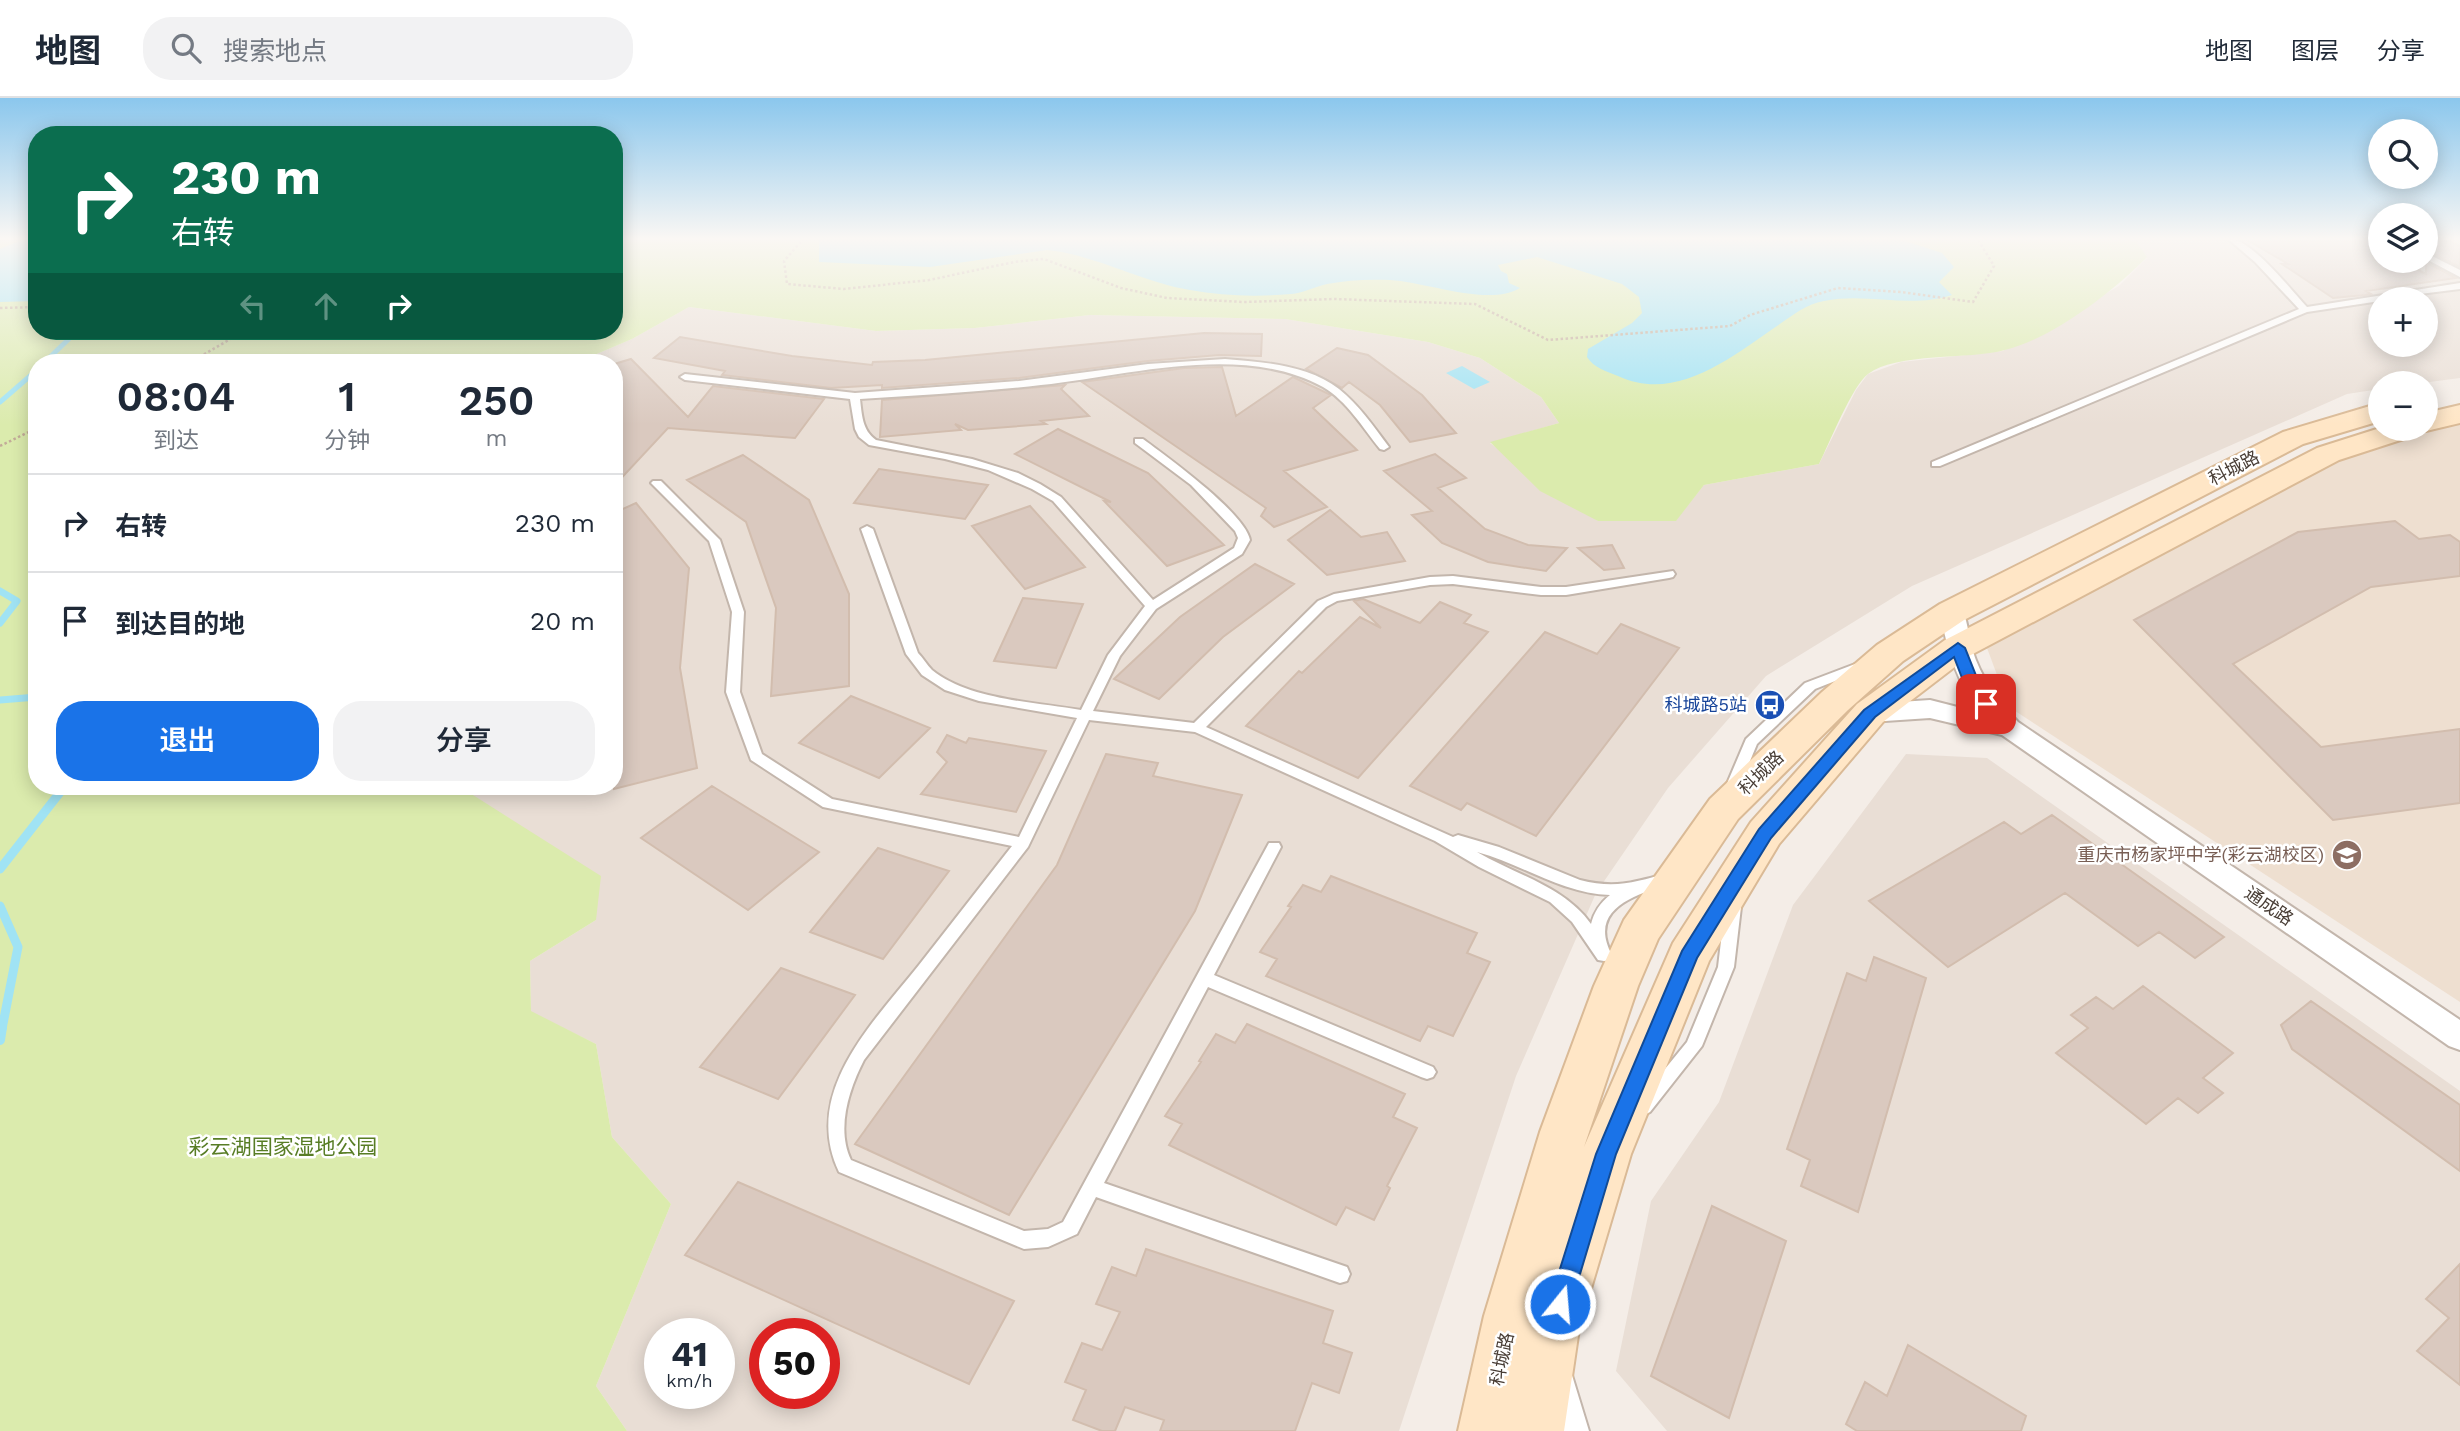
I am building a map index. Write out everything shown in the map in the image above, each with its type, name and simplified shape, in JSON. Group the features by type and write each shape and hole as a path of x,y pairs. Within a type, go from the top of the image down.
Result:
{"main road":[{"path":"2438,397 2460,394"},
{"path":"2438,419 2460,414"},
{"name":"科城路","path":"1535,1431 1552,1329 1606,1154 1689,956 1765,834 1870,713 1955,630 2293,438 2368,416"},
{"name":"科城路","path":"1487,1431 1511,1316 1610,971 1724,809 1890,653 1955,630 2328,454 2369,441"}],"street":[{"path":"1955,630 1972,683 1986,704 2009,728"},
{"path":"1870,713 1930,709 2009,728"},
{"name":"通成路","path":"2009,728 2460,1037"},
{"path":"1552,1329 1559,1399 1569,1431"}],"lane":[{"path":"2296,300 2305,310"},
{"path":"1936,464 2305,310 2368,300"},
{"path":"685,377 855,396 1043,382 1177,365 1257,365 1293,372 1327,385 1338,393 1384,447"},
{"path":"855,396 859,431 864,439 873,443 986,464 1057,499 1152,606"},
{"path":"1139,441 1195,483 1245,536 1244,544 1238,551 1152,606 1114,655 1023,843 858,1055 843,1084 835,1143 845,1166 1024,1240 1041,1241 1070,1228 1274,847"},
{"path":"657,483 714,540 738,612 733,692 756,757 828,803 1023,843"},
{"path":"867,529 912,654 928,672 950,687 984,698 1085,715 1197,728 1440,837 1484,863 1555,898 1569,909 1589,932 1610,971"},
{"path":"1197,728 1322,604 1334,598 1430,581 1453,580 1541,591 1566,591 1669,574"},
{"path":"1440,837 1494,851 1577,886 1630,890"},
{"path":"1610,971 1597,931 1599,919 1608,904 1630,890 1676,876"},
{"path":"1204,978 1427,1072"},
{"path":"1092,1187 1340,1274"}],"path":[{"path":"1198,300 1298,300"},
{"path":"1368,300 1475,304 1548,340 1730,326 1750,315 1798,300"},
{"path":"0,308 28,307"},
{"path":"205,354 229,340"},
{"path":"0,446 28,432"}],"shaded area":[{"path":"2094,300 2368,300 2368,357 2438,357 2438,300 2460,300 2460,378 2438,381 2438,371 2368,371 2368,391 2347,394 1912,586 1766,676 1668,788 1596,893 1516,1076 1399,1431 627,1431 596,1386 671,1204 612,1137 596,1044 531,1012 530,961 596,920 473,795 623,795 623,354 597,354 632,339 689,307 876,331 975,328 1090,315 1285,319 1428,342 1480,358 1541,397 1559,423 1490,443 1598,521 1675,521 1704,485 1819,464 1856,390 1868,374 1901,362 2003,351"},
{"name":"重庆市杨家坪中学(彩云湖校区)","path":"2460,422 2460,1002 2009,707 1987,648 2339,460 2400,441 2438,441 2438,429"},
{"path":"1906,754 1987,758 2460,1091 2460,1431 1667,1431 1616,1371 1651,1201 1719,1102 1793,905"}],"green space":[{"name":"彩云湖国家湿地公园","path":"0,300 28,300 28,340 623,340 623,300 2098,300 2062,325 2005,350 1915,359 1881,367 1868,374 1855,390 1819,464 1704,485 1676,521 1598,521 1540,491 1490,442 1559,423 1541,397 1480,358 1428,342 1285,319 1090,315 975,328 876,331 689,307 632,339 597,354 28,354 28,795 473,795 601,876 596,920 530,961 531,1011 596,1044 612,1137 671,1204 596,1386 627,1431 0,1431"}],"water":[{"path":"0,300 28,300 28,301"},
{"path":"1640,300 1831,300 1817,302 1800,310 1702,373 1661,384 1640,383 1618,376 1597,367 1587,357 1588,349 1632,323 1642,313"},
{"path":"1462,366 1490,382 1474,389 1446,373"}],"building":[{"path":"1204,333 1262,334 1261,356 1219,355 1148,361 1019,378 882,388 882,385 831,388 722,375 725,371 654,358 680,337 792,356 872,365 873,362 925,360"},
{"path":"1337,348 1368,355 1422,395 1456,433 1410,442 1380,405 1349,382 1342,388 1306,369"},
{"path":"631,359 688,417 713,386 824,399 795,438 668,428 623,476 623,361"},
{"path":"1222,367 1236,416 1293,377 1331,395 1313,408 1357,450 1284,471 1327,507 1274,527 1261,516 1266,508 1082,382 1184,368"},
{"path":"1065,385 1061,389 1089,416 1041,421 1046,424 968,430 955,424 961,430 880,437 882,400"},
{"path":"1058,429 1148,473 1224,545 1167,566 1104,501 1111,502 1015,454"},
{"path":"1435,454 1466,478 1438,488 1485,529 1528,545 1567,548 1546,571 1488,562 1442,543 1412,515 1432,511 1384,471"},
{"path":"743,455 809,500 849,594 849,686 771,696 776,608 746,522 687,480"},
{"path":"879,469 988,485 965,519 854,503"},
{"path":"636,503 689,568 680,668 697,768 623,787 623,509"},
{"path":"1030,506 1085,567 1025,589 972,526"},
{"path":"1330,510 1361,537 1387,532 1405,561 1327,575 1288,540"},
{"path":"2395,521 2419,539 2450,535 2460,542 2460,576 2371,587 2233,664 2321,747 2460,729 2460,803 2333,820 2134,620 2298,532"},
{"path":"1612,545 1624,568 1604,570 1578,548"},
{"path":"1255,564 1294,584 1223,637 1159,699 1114,679 1180,617"},
{"path":"1023,598 1083,604 1056,668 994,661"},
{"path":"1363,599 1420,623 1440,602 1471,615 1464,623 1488,632 1358,778 1246,726 1299,671 1302,673 1360,617 1381,628 1354,601"},
{"path":"1621,624 1679,648 1536,836 1467,803 1461,810 1410,786 1545,632 1597,654"},
{"path":"851,696 930,728 879,778 799,743"},
{"path":"947,735 966,743 969,738 1046,751 1016,812 921,794 947,762 937,752"},
{"path":"1106,754 1158,763 1153,776 1242,795 1195,911 1009,1215 855,1144 1057,865"},
{"path":"712,786 819,852 748,910 641,838"},
{"path":"2052,815 2224,937 2195,958 2159,932 2138,946 2065,893 1948,967 1869,901 2004,822 2021,834"},
{"path":"878,848 949,871 883,959 810,932"},
{"path":"1331,876 1477,933 1467,953 1490,962 1453,1036 1428,1026 1420,1041 1266,976 1277,959 1260,952 1291,907 1288,906 1303,885 1321,892"},
{"path":"1874,957 1926,978 1858,1212 1801,1186 1810,1160 1787,1149 1847,973 1866,981"},
{"path":"781,968 855,995 778,1099 700,1067"},
{"path":"2143,986 2233,1053 2203,1078 2223,1093 2198,1113 2178,1098 2146,1124 2056,1053 2088,1028 2071,1015 2096,997 2113,1009"},
{"path":"2311,1001 2460,1105 2460,1171 2292,1049 2281,1025"},
{"path":"1247,1024 1405,1094 1393,1117 1417,1128 1387,1186 1390,1188 1374,1220 1346,1207 1336,1225 1169,1145 1182,1124 1165,1116 1216,1034 1235,1043"},
{"path":"738,1182 1014,1301 969,1384 840,1325 840,1318 824,1318 685,1255"},
{"path":"1712,1206 1786,1241 1729,1418 1651,1376"},
{"path":"1146,1249 1333,1311 1323,1343 1352,1353 1339,1393 1312,1383 1295,1431 1160,1431 1164,1420 1125,1407 1115,1431 1102,1431 1073,1420 1086,1390 1065,1382 1082,1343 1102,1350 1120,1312 1096,1304 1112,1267 1136,1276"},
{"path":"2460,1264 2460,1385 2417,1351 2449,1318 2426,1299"},
{"path":"1908,1345 2026,1416 2021,1431 1857,1431 1846,1424 1865,1382 1887,1396"}],"waterway":[{"path":"53,354 68,340"},
{"path":"0,402 28,378"},
{"path":"0,591 17,601 0,623"},
{"path":"0,700 28,698"},
{"path":"0,869 58,795"},
{"path":"0,906 18,947 2,1029"},
{"path":"0,1040 2,1027"}],"place":[{"name":"科城路5站","path":"1770,705"},
{"name":"重庆市杨家坪中学(彩云湖校区)","path":"2347,855"}],"route":[{"path":"1560,1304 1606,1154 1689,956 1765,834 1870,713 1958,648 1963,665 1986,704"}]}
